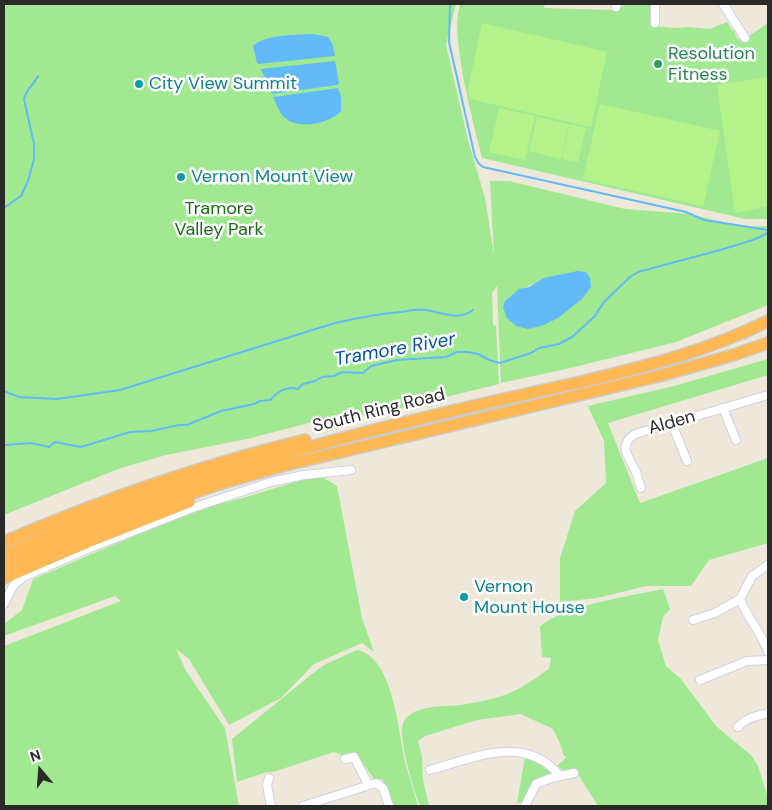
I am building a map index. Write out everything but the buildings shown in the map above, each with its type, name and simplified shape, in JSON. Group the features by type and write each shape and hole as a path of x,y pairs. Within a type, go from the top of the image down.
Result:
{"highway":[{"name":"South Ring Road","path":"4,555 90,519 216,473 322,442 659,363 730,338 768,321"},
{"name":"South Ring Road","path":"4,566 104,524 219,484 286,465 663,375 733,355 768,342"},
{"path":"4,542 65,516 149,486 263,450 387,421 435,415"},
{"path":"4,578 88,542 286,465"},
{"path":"149,486 216,473"}],"street":[{"path":"655,4 655,23"},
{"path":"723,4 745,38"},
{"name":"Alden","path":"640,488 635,480 626,454 625,445 629,438 635,434 768,394"},
{"path":"723,408 736,440"},
{"path":"672,424 687,462"},
{"path":"4,604 13,586 22,577 195,507 243,490 288,478 351,470"},
{"path":"693,620 715,613 740,599 752,576 768,565"},
{"path":"740,599 745,611 767,643 768,652"},
{"path":"700,680 747,661 768,660"},
{"path":"738,727 741,722 768,712"},
{"path":"430,770 491,753 510,750 529,753 549,765 560,776"},
{"path":"345,759 354,757 368,784"},
{"path":"525,806 536,784 574,773"},
{"path":"269,778 267,785 271,806"},
{"path":"302,806 326,803 368,784 376,783 383,788 389,806"}],"green space":[{"name":"Tramore Valley Park","path":"4,4 456,4 446,45 468,140 485,198 494,255 490,181 509,181 625,209 689,214 744,227 768,226 768,305 676,342 501,383 497,286 492,293 499,384 385,412 309,423 247,439 166,455 118,469 4,515","holes":["577,271 505,301 539,282"]},
{"path":"460,4 545,4 544,8 617,10 625,4 653,4 653,26 710,29 727,22 733,31 736,29 735,35 738,39 743,40 768,23 768,219 745,219 482,158 466,91 460,56 457,23"},
{"path":"482,23 607,52 591,127 470,99 468,89"},
{"path":"768,77 768,206 735,213 717,85"},
{"path":"600,104 720,131 703,206 583,179"},
{"path":"499,108 535,116 525,160 489,152"},
{"path":"537,117 553,120 545,155 529,151"},
{"path":"553,121 569,124 561,159 545,155"},
{"path":"570,124 586,128 578,162 562,159"},
{"path":"768,359 768,375 608,423 640,503 768,458 768,543 709,560 691,586 646,586 597,598 560,602 560,558 575,511 606,483 604,441 588,406 674,386"},
{"path":"322,477 337,486 362,618 374,652 362,643 314,664 281,698 229,725 189,659 176,649 186,671 225,728 239,806 4,806 4,646 121,601 115,596 4,636 4,624 22,610 33,579 200,508 243,498 305,479"},
{"path":"663,589 670,609 663,617 658,640 666,666 681,679 716,726 752,756 758,766 768,798 768,806 598,806 576,771 566,772 557,766 567,757 564,756 553,729 521,714 477,720 425,736 418,741 422,757 423,780 429,806 420,806 407,763 402,738 404,721 409,716 430,707 461,705 513,692 549,669 551,658 542,657 540,626 552,618 582,607"},
{"path":"357,650 369,655 379,666 386,680 397,715 405,762 418,806 392,806 383,781 381,779 374,779 355,753 344,756 334,752 237,782 232,739 324,665"},
{"path":"525,757 540,763 552,774 539,779 523,802 517,803"}],"water":[{"path":"313,34 328,37 332,43 335,56 257,63 253,46 258,42 273,37"},
{"path":"335,61 339,83 337,85 272,94 261,69"},
{"path":"338,88 341,96 341,111 336,116 314,124 291,122 279,111 273,97"},
{"path":"577,271 586,272 590,278 591,287 582,299 558,318 544,325 528,329 516,326 507,318 503,307 505,301 519,289 529,287 544,278"}],"waterway":[{"path":"450,4 449,42 475,157 483,167 686,212 704,220 768,230"},
{"path":"4,208 21,196 28,181 34,159 34,144 24,99 26,92 38,76"},
{"name":"Tramore River","path":"4,445 31,443 49,447 55,442 81,447 130,432 151,431 187,425 221,411 270,400 282,390 298,389 303,384 322,377 334,376 342,372 363,373 371,366 397,360 446,357 457,352 468,352 500,363 531,353 539,348 559,344 572,337 594,317 604,302 630,277 638,272 720,250 753,240 768,233"},
{"path":"4,391 19,397 57,399 120,390 335,323 368,316 415,310 455,316 473,310"}],"place":[{"name":"Resolution Fitness","path":"658,64"},
{"name":"City View Summit","path":"139,84"},
{"name":"Vernon Mount View","path":"181,177"},
{"name":"Vernon Mount House","path":"464,597"}]}
